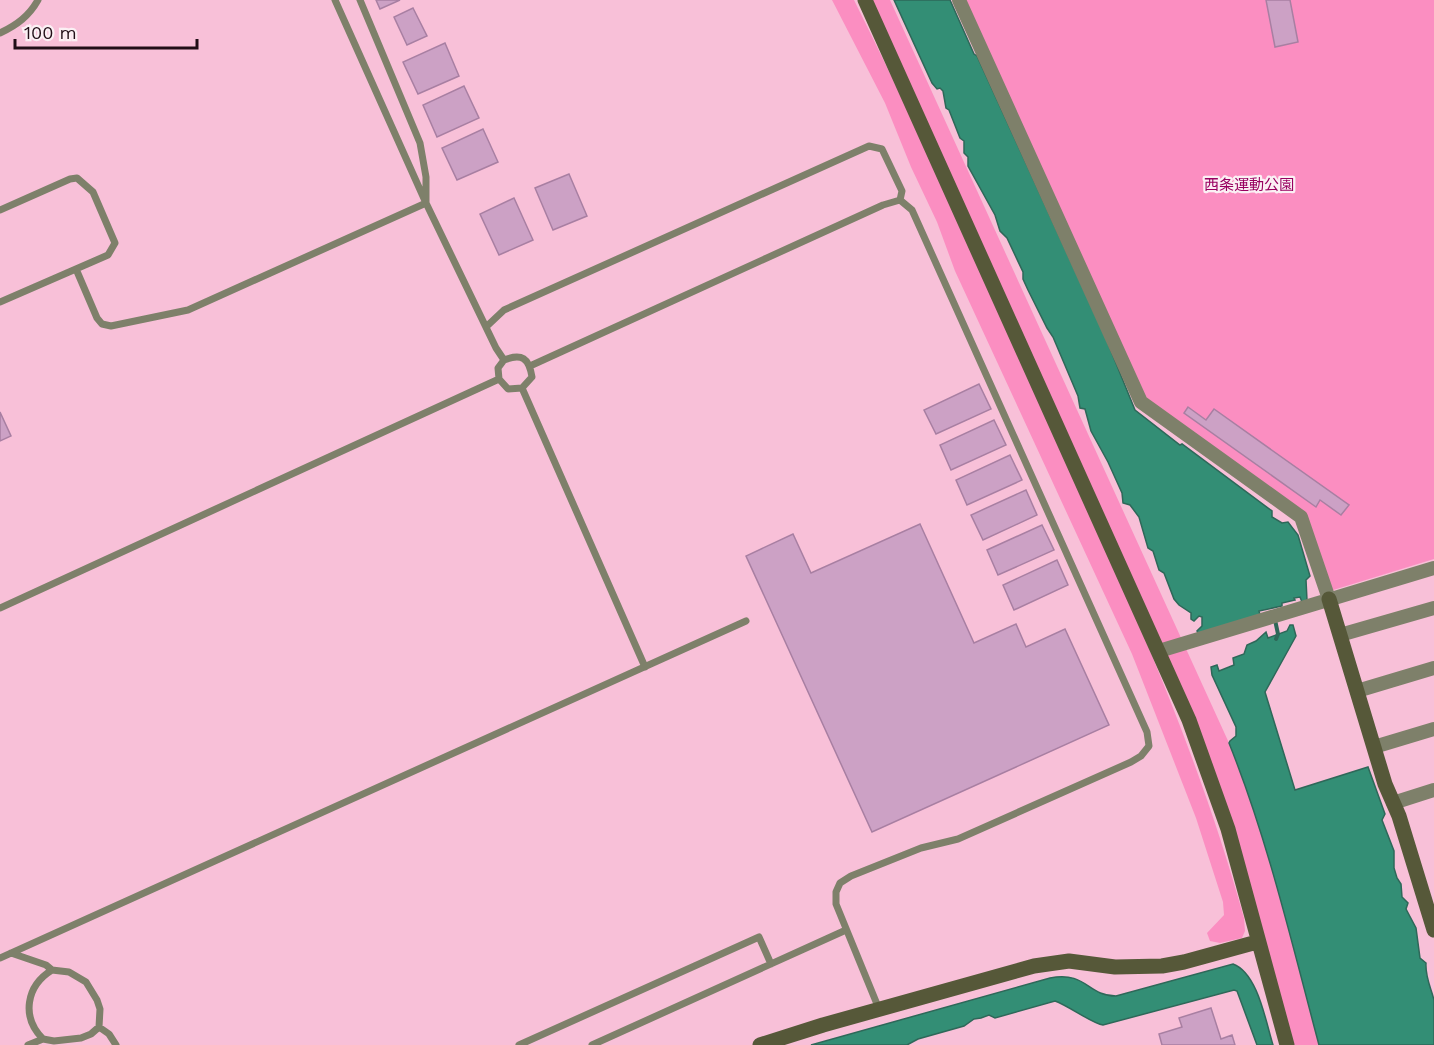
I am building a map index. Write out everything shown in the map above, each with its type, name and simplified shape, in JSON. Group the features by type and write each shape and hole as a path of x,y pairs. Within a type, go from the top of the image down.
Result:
{"street":[{"path":"865,0 1189,720 1228,830 1287,1045"},
{"path":"959,0 1141,402 1301,517 1329,599 1385,784 1399,816 1434,930"},
{"path":"1159,651 1434,568"},
{"path":"1340,636 1434,608"},
{"path":"1357,691 1434,668"},
{"path":"1374,747 1434,729"},
{"path":"1393,803 1434,790"},
{"path":"760,1045 1034,966 1069,961 1115,967 1162,966 1257,942"}],"lane":[{"path":"0,33 18,24 34,8 38,0"},
{"path":"334,0 426,203 504,360"},
{"path":"360,0 420,143 426,177 426,203"},
{"path":"486,327 504,310 870,146 882,149 902,191 900,200"},
{"path":"0,210 77,178 93,192 115,243 108,255 1,299"},
{"path":"530,366 883,204 900,200"},
{"path":"879,1009 836,904 836,892 840,883 851,876 921,848 958,839 1131,762 1141,756 1149,746 1147,732 912,210 900,200"},
{"path":"76,269 97,318 102,324 111,326 188,310 426,203"},
{"path":"514,356 525,359 530,366 532,377 522,388 508,389 499,379 498,368 504,360 514,356"},
{"path":"0,608 499,379"},
{"path":"522,388 645,668"},
{"path":"0,958 746,621"},
{"path":"592,1045 846,930"},
{"path":"519,1045 759,937 771,964"},
{"path":"11,953 46,965 52,970 69,972 86,982 100,1010 99,1027 91,1034 81,1038 43,1039 28,1045"},
{"path":"43,1039 35,1031 30,1020 28,1003 35,985 52,970"},
{"path":"99,1027 109,1034 116,1045"}],"green space":[{"path":"832,0 854,0 880,52 1130,603 1204,790 1244,918 1245,931 1242,938 1220,943 1210,941 1207,933 1224,915 1223,902 1196,818 1132,654 955,271 937,222 911,167 885,103"},
{"path":"870,0 890,0 1229,743 1256,817 1319,1045 1293,1045 1238,845"},
{"name":"西条運動公園","path":"962,0 1434,0 1434,559 1330,591 1304,514 1144,400"}],"shaded area":[{"path":"894,0 950,0 1105,336 1135,410 1272,511 1272,517 1282,523 1288,522 1298,535 1310,576 1306,580 1307,600 1302,602 1300,597 1294,598 1295,600 1282,603 1282,606 1259,611 1260,615 1199,635 1197,631 1202,626 1202,617 1199,616 1194,621 1191,619 1191,613 1174,599 1164,573 1159,570 1153,551 1148,548 1139,517 1130,505 1123,503 1122,493 1091,431 1085,409 1080,408 1078,396 1053,337 1028,290 1023,279 1023,272 1007,238 1000,231 995,215 968,166 968,157 964,153 964,141 960,138 949,110 946,108 943,91 940,88 937,89 932,83"},
{"path":"1290,625 1293,625 1296,636 1265,692 1295,790 1368,767 1385,814 1382,820 1394,851 1394,868 1401,884 1402,897 1408,903 1406,909 1416,928 1420,958 1426,963 1427,978 1434,1000 1434,1045 1319,1045 1256,817 1229,743 1236,736 1236,727 1212,675 1211,667 1217,665 1219,671 1234,665 1233,658 1244,654 1247,645 1266,632 1268,638 1287,631"},
{"path":"1233,964 1242,969 1255,988 1273,1045 1257,1045 1237,991 1234,990 1103,1025 1055,1001 995,1018 989,1015 974,1019 964,1026 918,1039 907,1045 811,1045 1050,978 1072,978 1106,995 1116,996"}],"building":[{"path":"376,0 400,0 380,9"},
{"path":"1266,0 1290,0 1298,42 1275,47"},
{"path":"413,8 427,36 407,45 394,17"},
{"path":"445,43 459,76 418,94 403,62"},
{"path":"464,86 479,118 437,137 423,105"},
{"path":"483,129 498,162 457,180 442,148"},
{"path":"569,174 587,216 553,230 535,188"},
{"path":"514,198 533,240 499,255 480,214"},
{"path":"979,384 991,409 936,434 924,410"},
{"path":"1188,407 1206,420 1214,409 1349,505 1341,515 1320,500 1316,507 1184,413"},
{"path":"0,412 11,436 0,441"},
{"path":"994,420 1006,445 951,470 940,445"},
{"path":"1010,455 1022,480 967,505 956,480"},
{"path":"1026,490 1037,515 983,540 971,515"},
{"path":"920,524 974,643 1016,624 1026,647 1065,629 1109,725 872,832 746,556 793,534 811,573"},
{"path":"1042,525 1054,550 998,575 987,550"},
{"path":"1057,560 1068,585 1014,610 1003,585"},
{"path":"1211,1008 1221,1039 1232,1035 1235,1045 1162,1045 1159,1034 1182,1027 1179,1018"}],"waterway":[{"path":"1275,620 1278,634 1276,639"}]}
